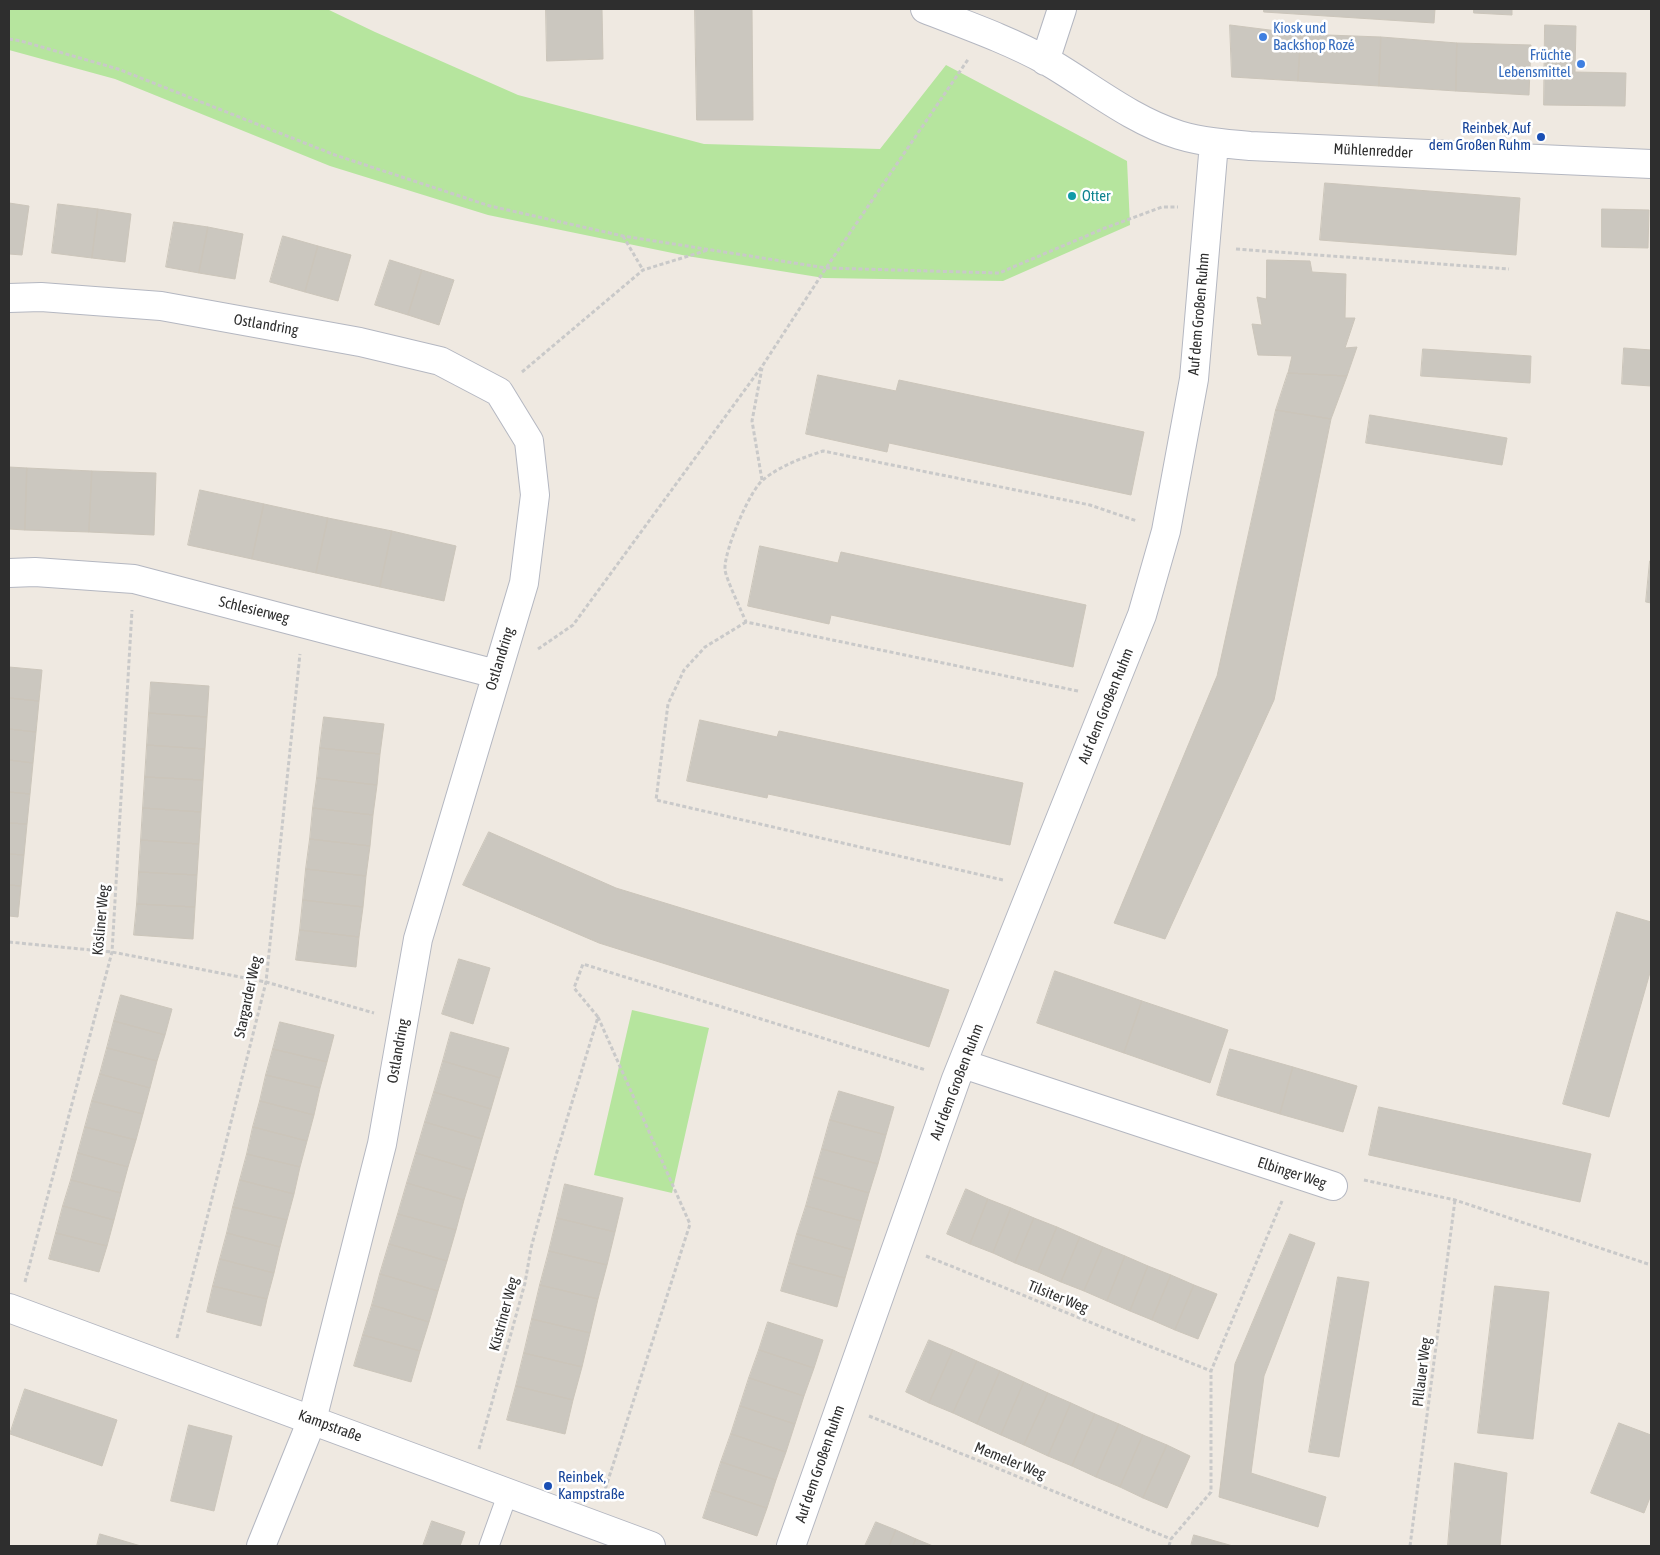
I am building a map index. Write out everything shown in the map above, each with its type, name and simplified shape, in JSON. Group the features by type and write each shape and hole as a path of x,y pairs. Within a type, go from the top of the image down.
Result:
{"street":[{"path":"925,9 986,33 1045,60 1145,122 1179,135 1214,142"},
{"path":"1045,60 1062,9"},
{"name":"Mühlenredder","path":"1214,142 1250,146 1651,164"},
{"name":"Auf dem Großen Ruhm","path":"791,1546 959,1072 1142,615 1166,531 1194,379 1214,142"},
{"name":"Ostlandring","path":"9,298 41,297 161,306 360,342 440,360 499,392 529,441 535,495 524,582 418,938 382,1144 312,1420 262,1546"},
{"name":"Schlesierweg","path":"9,573 35,572 134,579 304,622 496,674"},
{"name":"Elbinger Weg","path":"959,1072 1333,1186"},
{"name":"Kampstraße","path":"13,1310 651,1546"}],"lane":[{"path":"488,1546 508,1493"}],"path":[{"path":"496,674 573,625 763,365 826,268 986,33"},
{"path":"9,39 118,69 335,155 490,206 622,236 826,268 999,273 1105,228 1162,207 1209,208"},
{"path":"622,236 643,270"},
{"path":"1206,246 1509,269"},
{"path":"499,392 643,270 709,250"},
{"path":"762,480 752,421 763,365"},
{"path":"746,622 725,569 731,541 746,506 762,480 790,462 823,451 1090,505 1166,531"},
{"name":"Kösliner Weg","path":"13,1310 112,952 134,579"},
{"name":"Stargarder Weg","path":"169,1367 266,982 304,622"},
{"path":"1033,886 656,800 668,704 684,670 705,647 746,622 1110,697"},
{"path":"9,942 112,952 266,982 403,1021"},
{"path":"594,1525 690,1224 598,1017 574,988 583,964 959,1072"},
{"name":"Küstriner Weg","path":"470,1479 525,1283 531,1248 556,1155 598,1017"},
{"path":"1169,1546 1171,1539 1211,1492 1210,1371 1294,1173"},
{"name":"Elbinger Weg","path":"1333,1186 1352,1177 1455,1200 1651,1265"},
{"name":"Pillauer Weg","path":"1410,1546 1455,1200"},
{"name":"Tilsiter Weg","path":"898,1244 1210,1371"},
{"name":"Memeler Weg","path":"841,1404 1171,1539"}],"green space":[{"path":"9,9 327,9 518,95 704,144 880,149 946,65 1127,161 1130,225 1003,281 824,278 687,256 488,215 330,166 115,79 9,50"},
{"path":"632,1010 709,1028 672,1193 594,1175"}],"building":[{"path":"546,9 602,9 603,59 547,61"},
{"path":"695,9 752,9 753,120 697,120"},
{"path":"1264,9 1435,9 1434,23 1264,12"},
{"path":"1474,9 1512,9 1512,15 1474,13"},
{"path":"1230,25 1301,34 1298,81 1232,77"},
{"path":"1545,25 1576,26 1575,72 1626,73 1625,106 1544,105"},
{"path":"1301,34 1381,37 1379,86 1298,81"},
{"path":"1381,37 1457,43 1456,91 1379,86"},
{"path":"1457,43 1531,45 1529,95 1456,91"},
{"path":"1325,183 1520,198 1516,255 1320,240"},
{"path":"9,203 29,206 22,255 9,254"},
{"path":"58,204 98,209 92,258 52,253"},
{"path":"98,209 131,214 125,262 92,258"},
{"path":"1602,209 1649,210 1648,248 1602,247"},
{"path":"174,222 208,227 199,273 166,267"},
{"path":"208,227 243,234 235,279 199,273"},
{"path":"283,236 318,246 305,292 270,282"},
{"path":"318,246 351,255 338,301 305,292"},
{"path":"390,260 422,270 408,315 375,305"},
{"path":"1267,260 1310,261 1312,272 1346,274 1345,318 1355,318 1345,348 1357,347 1347,376 1288,373 1292,356 1258,355 1252,324 1262,325 1257,297 1266,299"},
{"path":"422,270 454,280 439,325 408,315"},
{"path":"1624,348 1651,350 1651,386 1622,384"},
{"path":"1423,349 1531,356 1530,383 1421,376"},
{"path":"1288,373 1347,376 1331,419 1276,410"},
{"path":"818,375 896,391 899,380 1144,432 1131,495 889,443 887,452 806,434"},
{"path":"1276,410 1331,419 1274,700 1165,939 1114,923 1217,676"},
{"path":"1370,415 1507,438 1502,465 1366,443"},
{"path":"9,467 27,468 25,530 9,529"},
{"path":"27,468 92,471 89,532 25,530"},
{"path":"92,471 156,473 154,535 89,532"},
{"path":"200,490 264,504 252,559 188,545"},
{"path":"264,504 328,518 316,573 252,559"},
{"path":"328,518 392,531 380,587 316,573"},
{"path":"392,531 456,546 444,601 380,587"},
{"path":"760,546 838,563 841,552 1086,605 1073,667 831,615 829,624 748,606"},
{"path":"1651,561 1651,603 1646,602"},
{"path":"9,667 42,670 39,701 9,698"},
{"path":"151,682 209,686 207,717 149,713"},
{"path":"9,698 39,701 36,732 9,729"},
{"path":"149,713 207,717 205,749 147,745"},
{"path":"324,717 384,724 380,754 320,748"},
{"path":"700,720 777,737 779,731 1023,783 1010,845 768,794 767,798 687,781"},
{"path":"9,729 36,732 33,763 9,760"},
{"path":"147,745 205,749 203,780 145,777"},
{"path":"320,748 380,754 377,785 317,778"},
{"path":"9,760 33,763 30,794 9,792"},
{"path":"145,777 203,780 201,812 143,808"},
{"path":"317,778 377,785 373,815 313,808"},
{"path":"9,792 30,794 27,824 9,823"},
{"path":"143,808 201,812 199,844 141,840"},
{"path":"313,808 373,815 370,846 310,839"},
{"path":"9,823 27,824 24,855 9,854"},
{"path":"489,832 616,888 949,990 929,1047 599,943 463,885"},
{"path":"310,839 370,846 366,876 306,869"},
{"path":"141,840 199,844 197,875 139,872"},
{"path":"9,854 24,855 21,886 9,885"},
{"path":"306,869 366,876 363,907 303,900"},
{"path":"139,872 197,875 195,907 137,904"},
{"path":"9,885 21,886 18,917 9,916"},
{"path":"303,900 363,907 359,937 300,930"},
{"path":"137,904 195,907 193,939 134,935"},
{"path":"1617,912 1651,922 1651,969 1609,1117 1563,1104"},
{"path":"300,930 359,937 356,967 296,960"},
{"path":"459,959 490,968 473,1024 442,1014"},
{"path":"1055,971 1142,1001 1124,1053 1037,1023"},
{"path":"121,995 172,1009 165,1035 114,1021"},
{"path":"1142,1001 1228,1030 1210,1083 1124,1053"},
{"path":"114,1021 165,1035 157,1061 107,1048"},
{"path":"280,1022 334,1035 327,1062 273,1049"},
{"path":"451,1032 509,1048 500,1078 443,1061"},
{"path":"107,1048 157,1061 150,1088 100,1074"},
{"path":"273,1049 327,1062 320,1088 266,1075"},
{"path":"1230,1049 1293,1067 1280,1114 1217,1095"},
{"path":"443,1061 500,1078 491,1109 434,1092"},
{"path":"1293,1067 1357,1086 1343,1132 1280,1114"},
{"path":"100,1074 150,1088 143,1114 92,1101"},
{"path":"266,1075 320,1088 314,1115 260,1101"},
{"path":"839,1091 894,1107 886,1135 830,1120"},
{"path":"434,1092 491,1109 482,1139 425,1122"},
{"path":"92,1101 143,1114 136,1140 85,1127"},
{"path":"260,1101 314,1115 307,1141 253,1127"},
{"path":"1379,1107 1591,1154 1580,1202 1369,1155"},
{"path":"830,1120 886,1135 878,1164 822,1149"},
{"path":"425,1122 482,1139 473,1170 416,1153"},
{"path":"85,1127 136,1140 128,1167 78,1153"},
{"path":"253,1127 307,1141 300,1167 247,1154"},
{"path":"822,1149 878,1164 869,1193 814,1177"},
{"path":"78,1153 128,1167 121,1193 71,1180"},
{"path":"416,1153 473,1170 464,1200 407,1183"},
{"path":"247,1154 300,1167 294,1194 240,1180"},
{"path":"814,1177 869,1193 861,1221 806,1206"},
{"path":"71,1180 121,1193 114,1220 63,1206"},
{"path":"240,1180 294,1194 287,1220 233,1207"},
{"path":"407,1183 464,1200 456,1230 398,1214"},
{"path":"565,1184 623,1198 615,1232 557,1218"},
{"path":"966,1189 988,1199 970,1244 947,1234"},
{"path":"988,1199 1011,1208 993,1253 970,1244"},
{"path":"63,1206 114,1220 107,1246 56,1233"},
{"path":"806,1206 861,1221 853,1250 797,1234"},
{"path":"233,1207 287,1220 280,1247 227,1233"},
{"path":"1011,1208 1034,1218 1015,1263 993,1253"},
{"path":"398,1214 456,1230 447,1261 389,1244"},
{"path":"557,1218 615,1232 607,1265 549,1251"},
{"path":"1034,1218 1057,1227 1038,1272 1015,1263"},
{"path":"1057,1227 1080,1237 1061,1282 1038,1272"},
{"path":"56,1233 107,1246 99,1272 49,1259"},
{"path":"227,1233 280,1247 274,1273 220,1259"},
{"path":"797,1234 853,1250 845,1278 789,1263"},
{"path":"1290,1234 1315,1243 1264,1376 1251,1473 1326,1497 1318,1527 1219,1497 1235,1364"},
{"path":"1080,1237 1103,1247 1084,1291 1061,1282"},
{"path":"389,1244 447,1261 438,1291 380,1274"},
{"path":"1103,1247 1125,1256 1107,1301 1084,1291"},
{"path":"549,1251 607,1265 598,1299 540,1285"},
{"path":"1125,1256 1148,1266 1130,1311 1107,1301"},
{"path":"220,1259 274,1273 267,1299 213,1286"},
{"path":"789,1263 845,1278 837,1307 781,1291"},
{"path":"1148,1266 1171,1275 1152,1320 1130,1311"},
{"path":"380,1274 438,1291 429,1322 372,1305"},
{"path":"1171,1275 1194,1285 1175,1330 1152,1320"},
{"path":"1338,1277 1369,1282 1339,1457 1309,1452"},
{"path":"540,1285 598,1299 590,1333 532,1319"},
{"path":"1194,1285 1217,1294 1198,1339 1175,1330"},
{"path":"213,1286 267,1299 261,1326 207,1312"},
{"path":"1495,1286 1549,1292 1533,1439 1478,1433"},
{"path":"372,1305 429,1322 420,1351 363,1335"},
{"path":"532,1319 590,1333 582,1367 524,1353"},
{"path":"768,1322 823,1340 814,1368 759,1350"},
{"path":"363,1335 420,1351 411,1382 354,1366"},
{"path":"929,1340 953,1350 929,1403 906,1392"},
{"path":"759,1350 814,1368 804,1396 749,1378"},
{"path":"953,1350 977,1361 953,1413 929,1403"},
{"path":"524,1353 582,1367 573,1400 516,1386"},
{"path":"977,1361 1000,1371 977,1424 953,1413"},
{"path":"1000,1371 1024,1382 1001,1435 977,1424"},
{"path":"749,1378 804,1396 795,1424 740,1406"},
{"path":"1024,1382 1048,1393 1024,1445 1001,1435"},
{"path":"516,1386 573,1400 565,1434 507,1420"},
{"path":"25,1389 117,1420 102,1466 10,1434"},
{"path":"1048,1393 1071,1403 1048,1456 1024,1445"},
{"path":"1071,1403 1095,1414 1072,1466 1048,1456"},
{"path":"740,1406 795,1424 786,1452 731,1434"},
{"path":"1095,1414 1119,1424 1096,1477 1072,1466"},
{"path":"1619,1423 1651,1435 1651,1495 1644,1513 1591,1493"},
{"path":"1119,1424 1143,1435 1120,1487 1096,1477"},
{"path":"189,1425 232,1436 214,1511 171,1501"},
{"path":"731,1434 786,1452 776,1480 721,1462"},
{"path":"1143,1435 1167,1445 1143,1498 1120,1487"},
{"path":"1167,1445 1190,1456 1167,1508 1143,1498"},
{"path":"721,1462 776,1480 767,1508 712,1490"},
{"path":"1455,1463 1507,1473 1500,1546 1448,1546"},
{"path":"712,1490 767,1508 757,1536 703,1518"},
{"path":"432,1521 465,1532 460,1546 423,1546"},
{"path":"876,1522 896,1530 889,1546 865,1546"},
{"path":"896,1530 916,1539 913,1546 889,1546"},
{"path":"100,1534 141,1546 97,1546"},
{"path":"1194,1535 1233,1546 1191,1546"},
{"path":"916,1539 933,1546 913,1546"}],"place":[{"name":"Kiosk und Backshop Rozé","path":"1263,37"},
{"name":"Früchte Lebensmittel","path":"1581,64"},
{"name":"Reinbek, Auf dem Großen Ruhm","path":"1541,137"},
{"name":"Otter","path":"1072,196"},
{"name":"Reinbek, Kampstraße","path":"548,1486"}]}
